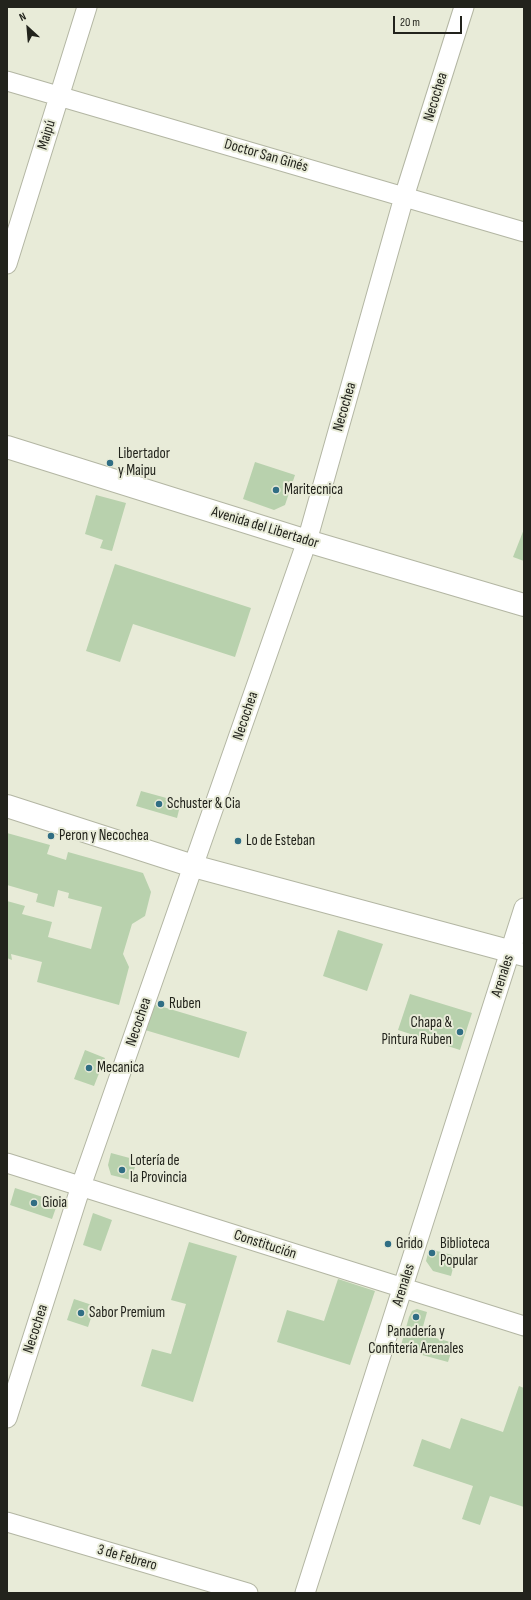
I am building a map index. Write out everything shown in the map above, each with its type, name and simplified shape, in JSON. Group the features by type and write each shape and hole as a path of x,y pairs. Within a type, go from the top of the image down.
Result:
{"main road":[{"name":"Avenida del Libertador","path":"7,447 307,541 524,605"},
{"path":"7,806 193,866 517,953"}],"street":[{"name":"Maipú","path":"7,264 87,7"},
{"name":"Necochea","path":"7,1418 81,1186 307,541 404,197 464,7"},
{"name":"Doctor San Ginés","path":"7,81 524,232"},
{"name":"Arenales","path":"305,1593 402,1289 517,953 524,908"},
{"name":"Constitución","path":"7,1163 402,1289 524,1326"},
{"name":"3 de Febrero","path":"7,1522 248,1593"}],"building":[{"path":"255,462 295,475 285,505 274,510 243,499"},
{"path":"96,495 126,503 112,551 100,548 103,540 85,534"},
{"path":"524,529 524,561 513,557"},
{"path":"115,564 251,608 235,657 133,624 120,662 86,651"},
{"name":"Schuster & Cia","path":"141,791 181,802 177,818 136,806"},
{"path":"7,833 50,845 47,854 66,860 68,852 143,873 151,892 145,916 132,924 123,954 129,967 119,1005 37,982 42,962 11,954 12,960 7,958 7,901 25,906 22,914 52,922 48,937 91,949 102,907 68,898 69,893 58,890 54,907 36,902 38,894 7,885"},
{"path":"338,930 383,944 367,991 323,976"},
{"path":"410,994 472,1013 460,1050 398,1030"},
{"path":"153,1004 247,1032 239,1058 145,1030"},
{"name":"Mecanica","path":"85,1050 105,1058 94,1086 74,1079"},
{"name":"Lotería de la Provincia","path":"111,1153 137,1160 131,1180 111,1175 108,1165"},
{"name":"Gioia","path":"15,1188 58,1202 52,1219 10,1205"},
{"name":"Gioia","path":"93,1213 112,1220 101,1251 83,1245"},
{"path":"189,1242 237,1256 193,1402 141,1386 152,1349 171,1354 186,1304 171,1300"},
{"path":"429,1249 456,1256 451,1276 433,1271 426,1261"},
{"path":"338,1279 375,1291 350,1365 277,1342 287,1310 324,1321"},
{"name":"Sabor Premium","path":"74,1299 95,1306 88,1327 67,1320"},
{"path":"417,1309 427,1312 421,1334 454,1343 448,1362 400,1349 409,1317 412,1311"},
{"path":"519,1386 524,1388 524,1507 490,1496 480,1525 462,1519 473,1486 413,1466 422,1439 450,1449 461,1418 503,1432"}],"place":[{"name":"Libertador y Maipu","path":"110,463"},
{"name":"Maritecnica","path":"276,490"},
{"name":"Schuster & Cia","path":"159,804"},
{"name":"Peron y Necochea","path":"51,836"},
{"name":"Lo de Esteban","path":"238,841"},
{"name":"Ruben","path":"161,1004"},
{"name":"Chapa & Pintura Ruben","path":"460,1032"},
{"name":"Mecanica","path":"89,1068"},
{"name":"Lotería de la Provincia","path":"122,1170"},
{"name":"Gioia","path":"34,1203"},
{"name":"Grido","path":"388,1244"},
{"name":"Biblioteca Popular","path":"432,1253"},
{"name":"Sabor Premium","path":"81,1313"},
{"name":"Panadería y Confitería Arenales","path":"416,1317"}]}
